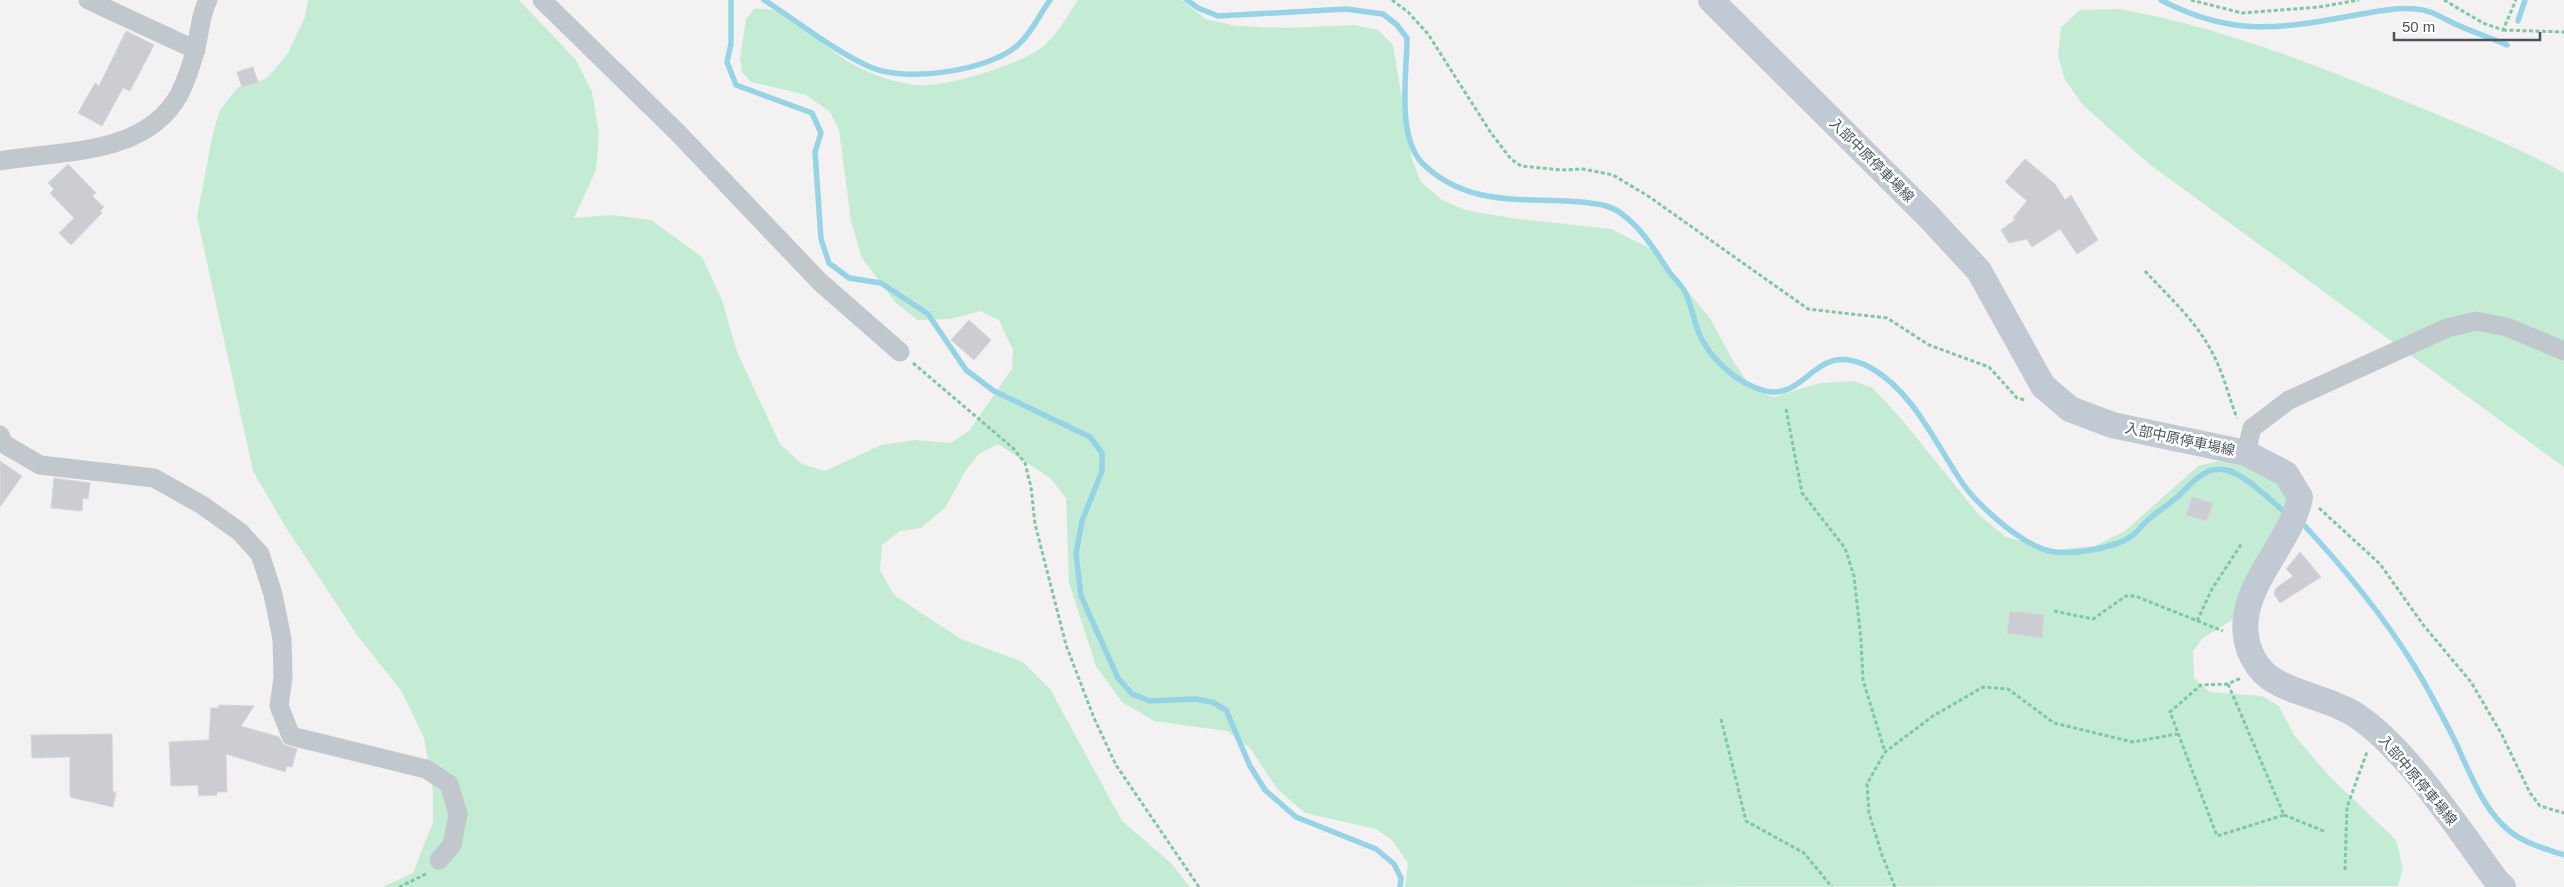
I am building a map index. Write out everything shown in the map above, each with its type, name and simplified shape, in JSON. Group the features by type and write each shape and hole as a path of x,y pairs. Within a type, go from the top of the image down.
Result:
{"main road":[{"name":"入部中原停車場線","path":"1711,0 1929,217 1979,271 2043,386 2070,409 2112,425 2246,453 2286,474 2300,497 2298,510 2253,596 2246,616 2246,634 2252,658 2270,678 2352,713 2376,731 2415,773 2503,887"}],"street":[{"path":"88,0 196,50"},
{"path":"0,161 105,148 130,139 160,118 178,95 196,50 208,0"},
{"path":"542,0 677,132 820,282 900,352"},
{"path":"2246,453 2252,428 2289,400 2447,328 2476,321 2507,327 2564,351"},
{"path":"0,436 4,444 40,465 154,478 202,505 240,532 260,554 273,594 282,639 283,678 279,706 291,736 426,769 449,784 458,814 452,845 439,860"}],"path":[{"path":"1392,0 1408,12 1428,34 1491,132 1511,159 1521,166 1562,170 1583,169 1613,175 1648,196 1808,309 1887,318 1929,345 1989,367 2016,398 2040,404 2054,395"},
{"path":"2191,0 2242,13 2319,7 2359,0"},
{"path":"2444,0 2483,22 2503,30 2564,32"},
{"path":"2503,30 2516,0"},
{"path":"2145,271 2184,312 2213,353 2231,396 2237,418 2252,428"},
{"path":"900,352 1013,448 1025,463 1031,488 1035,524 1066,644 1094,718 1116,765 1199,887"},
{"path":"1786,409 1802,493 1845,548 1854,576 1863,680 1885,752"},
{"path":"2300,497 2310,499 2336,526 2380,564 2424,626 2472,682 2501,733 2530,793 2540,806 2564,813"},
{"path":"2197,621 2212,589 2242,543"},
{"path":"2054,611 2093,619 2126,596 2135,596 2234,635 2246,634"},
{"path":"2262,669 2228,684 2201,685 2170,712 2217,836 2284,816 2326,832"},
{"path":"2228,684 2284,816"},
{"path":"1894,887 1869,813 1867,784 1885,752 1933,716 1983,687 2008,689 2054,723 2133,742 2177,734"},
{"path":"1721,719 1746,821 1804,853 1832,887"},
{"path":"2345,870 2348,807 2376,731"},
{"path":"399,887 427,874 439,860"}],"green space":[{"path":"308,0 519,0 576,60 592,92 599,133 596,170 574,218 611,215 651,220 702,257 722,300 737,352 780,444 802,464 825,471 881,445 915,440 951,443 969,431 1012,369 1013,350 999,320 980,311 951,319 917,320 895,302 862,258 851,221 839,130 830,112 806,95 751,82 742,72 740,59 746,19 754,9 768,9 781,12 803,25 833,51 852,64 887,79 915,85 959,80 994,70 1024,58 1048,42 1078,0 1182,0 1205,19 1236,26 1288,28 1354,25 1378,30 1393,45 1412,159 1421,182 1442,200 1465,210 1511,218 1611,229 1653,250 1710,318 1733,361 1753,390 1773,397 1820,383 1854,381 1873,388 1903,421 1979,515 2006,537 2053,550 2095,546 2125,531 2198,466 2219,461 2245,463 2267,472 2290,501 2232,620 2203,638 2193,651 2194,678 2210,692 2262,696 2279,706 2294,735 2330,777 2396,840 2403,868 2398,886 1405,887 1408,863 1392,840 1376,829 1305,813 1278,790 1250,748 1227,731 1154,721 1122,702 1096,666 1069,583 1066,498 1049,477 998,444 979,454 966,470 945,508 921,528 900,531 882,545 880,570 894,595 961,639 1023,662 1050,689 1122,821 1171,863 1190,887 383,887 413,873 433,822 433,791 424,738 402,692 357,635 285,526 253,471 197,217 213,133 220,110 238,87 266,79 287,55 305,17"},
{"path":"2119,9 2190,25 2293,57 2480,132 2564,173 2564,467 2149,164 2083,105 2065,80 2058,56 2061,27 2080,10"}],"building":[{"path":"126,31 154,45 130,91 123,88 102,126 78,113 95,83 99,86"},
{"path":"253,67 258,82 242,87 237,72"},
{"path":"2025,159 2055,184 2065,200 2071,195 2098,240 2077,254 2060,229 2032,247 2027,239 2009,243 2001,230 2016,219 2013,218 2027,201 2005,182"},
{"path":"68,164 96,193 92,196 104,207 100,211 102,213 71,245 59,233 74,218 50,193 54,189 48,183"},
{"path":"969,320 991,340 974,360 951,340"},
{"path":"0,461 22,476 0,507"},
{"path":"54,478 90,483 88,499 83,498 82,511 51,508"},
{"path":"2192,497 2213,503 2207,521 2186,515"},
{"path":"2300,552 2321,577 2280,603 2274,594 2276,588 2293,576 2286,569"},
{"path":"2010,611 2044,615 2042,638 2007,633"},
{"path":"219,705 254,706 241,726 279,737 284,745 297,749 292,767 287,766 285,772 226,754 227,792 217,792 217,795 199,796 198,785 171,786 169,742 209,740 211,708 218,708"},
{"path":"112,734 113,792 116,792 113,807 70,797 70,757 32,758 31,735"}],"waterway":[{"path":"731,0 731,44 727,62 736,85 812,113 821,133 815,152 821,239 829,263 849,278 881,283 928,314 966,370 994,391 1090,437 1102,453 1102,471 1082,521 1076,554 1081,596 1118,678 1132,694 1150,701 1195,699 1212,702 1226,710 1250,766 1265,790 1296,817 1376,849 1394,864 1401,878 1400,887"},
{"path":"764,0 856,60 885,72 904,74 947,72 989,61 1006,53 1024,39 1050,0"},
{"path":"1187,0 1198,8 1218,16 1346,9 1383,14 1397,25 1407,38 1406,121 1409,138 1423,164 1441,178 1459,188 1478,194 1498,198 1581,202 1602,205 1617,211 1642,233 1684,290 1698,331 1716,360 1734,376 1754,387 1765,391 1780,392 1792,387 1824,364 1837,360 1852,360 1871,368 1886,378 1912,405 1963,484 1978,502 2011,531 2037,547 2049,551 2080,552 2126,540 2198,478 2218,469 2226,470 2241,477 2258,488 2286,513"},
{"path":"2161,0 2208,19 2230,24 2273,27 2389,10 2421,10 2507,45"},
{"path":"2518,21 2525,0"},
{"path":"2303,524 2361,591 2401,645 2433,698 2476,787 2492,812 2501,823 2518,837 2564,855"}]}
